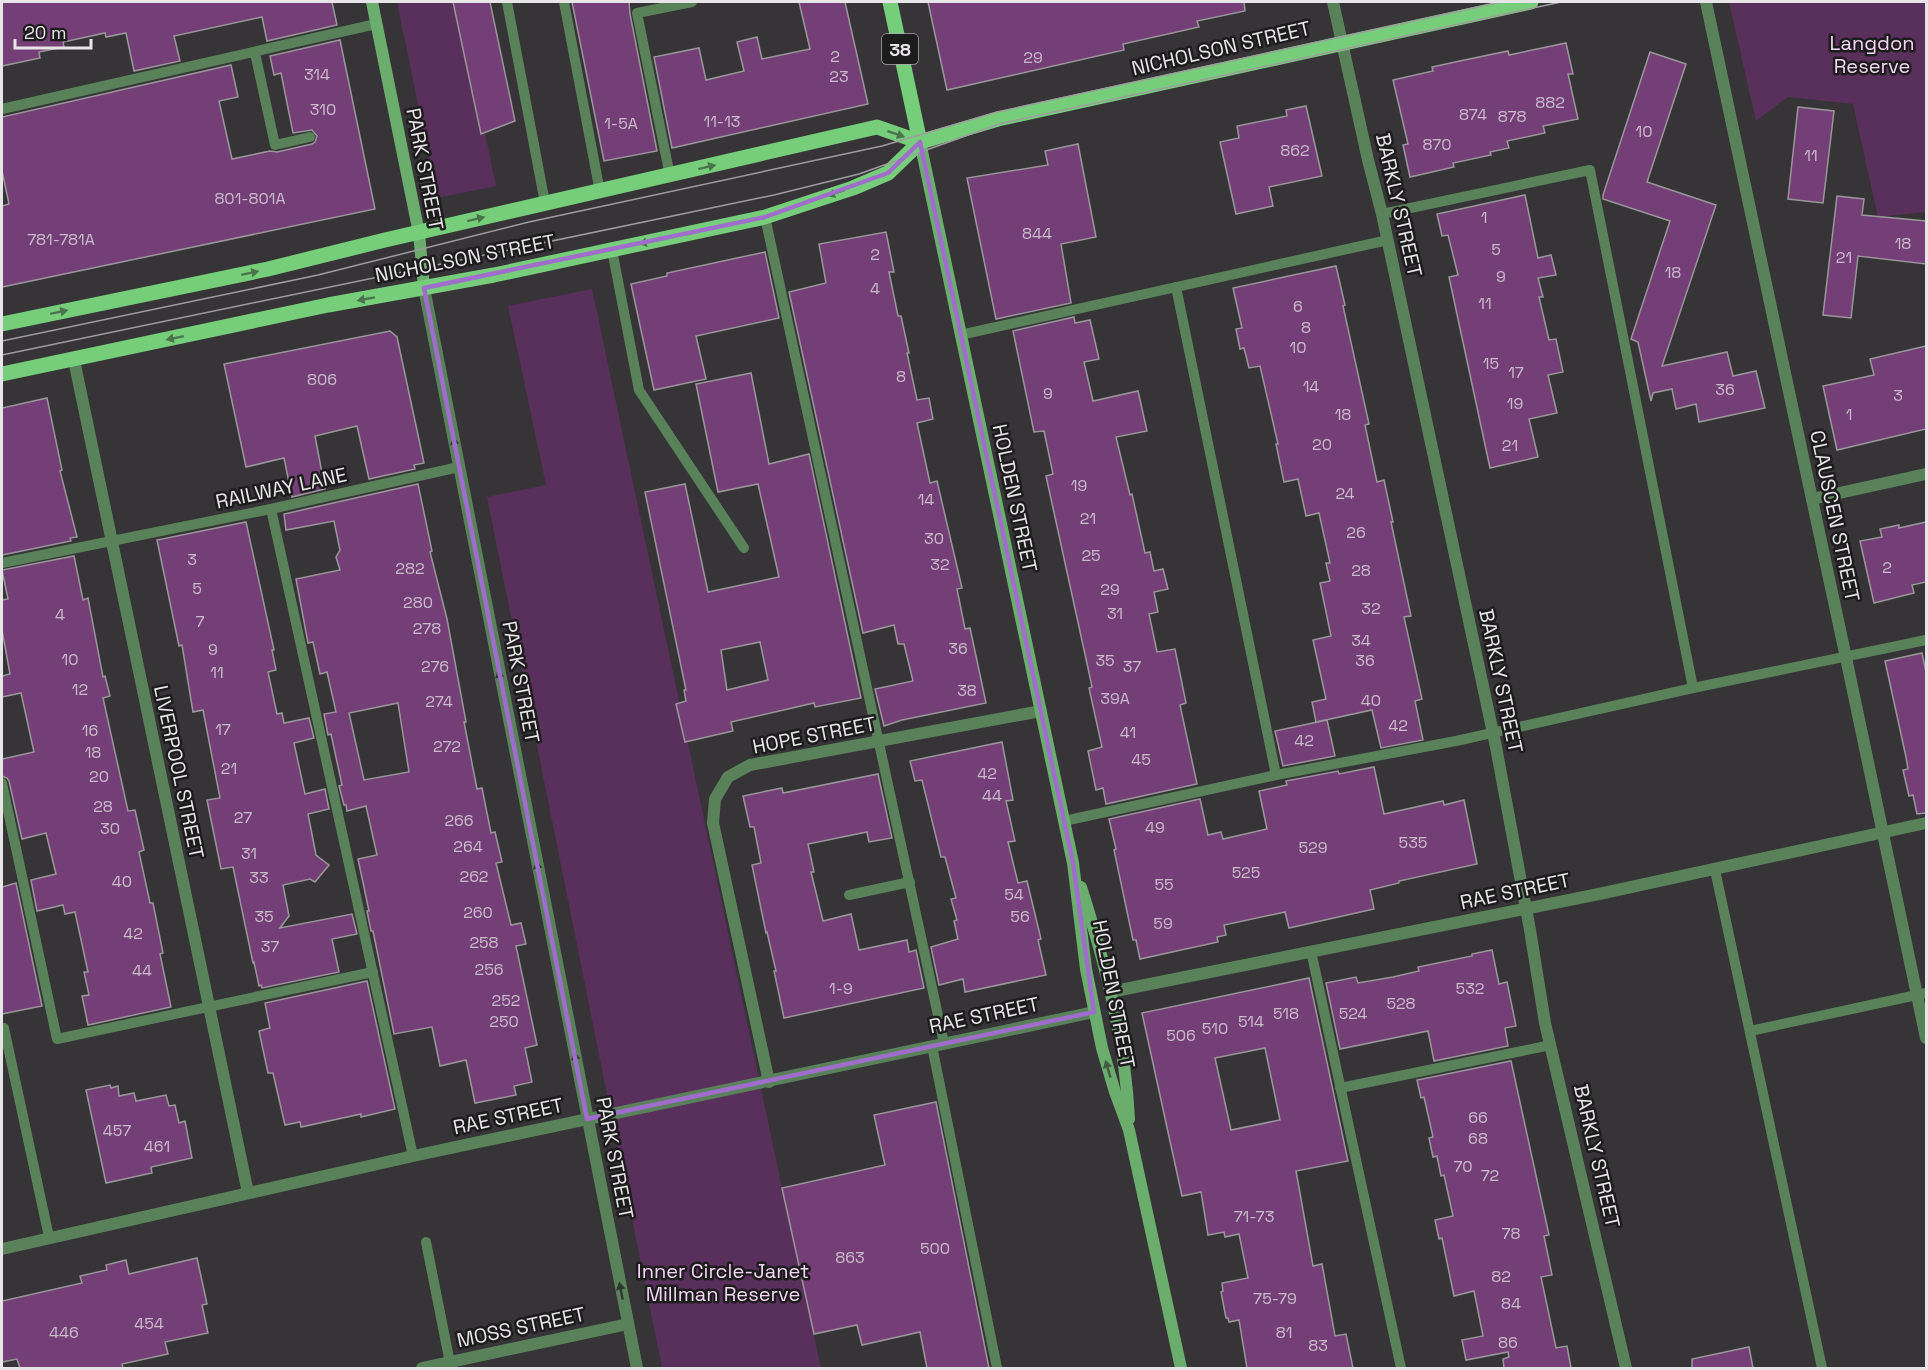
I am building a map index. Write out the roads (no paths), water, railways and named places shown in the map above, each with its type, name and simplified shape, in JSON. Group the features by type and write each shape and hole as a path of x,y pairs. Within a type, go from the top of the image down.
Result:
{"main road":[{"name":"PARK STREET","path":"372,2 419,233 424,288"},
{"name":"38","path":"890,2 920,142"},
{"name":"NICHOLSON STREET","path":"2,374 328,305 494,275 765,216 854,188 888,173 920,142 998,119 1532,2"},
{"name":"NICHOLSON STREET","path":"2,324 268,269 878,127 920,142"},
{"name":"HOLDEN STREET","path":"920,142 1073,863 1091,920 1119,1034 1127,1088 1129,1130"},
{"name":"HOLDEN STREET","path":"1073,863 1084,958 1094,1012 1114,1092 1129,1130 1181,1368"}],"street":[{"name":"BARKLY STREET","path":"1333,2 1383,214 1493,733 1551,1045 1626,1368"},
{"name":"CLAUSCEN STREET","path":"1706,2 1754,235 1846,655 1882,834 1922,994 1926,1038"},
{"name":"PARK STREET","path":"424,288 637,1368"},
{"name":"LIVERPOOL STREET","path":"74,360 248,1193"},
{"path":"1812,499 1926,474"},
{"name":"HOPE STREET","path":"769,1082 712,823 715,799 728,777 750,765 1041,711"},
{"name":"RAE STREET","path":"1110,992 1715,870 1926,824"},
{"name":"RAE STREET","path":"2,1249 413,1156 1094,1012"},
{"name":"MOSS STREET","path":"422,1368 450,1365 628,1324"}],"lane":[{"path":"507,2 545,203"},
{"path":"564,2 600,192"},
{"path":"670,176 637,14 692,2"},
{"path":"2,109 376,24"},
{"path":"255,53 275,145 310,137"},
{"path":"1383,214 1590,170 1693,687"},
{"path":"765,216 851,620 910,882 997,1368"},
{"path":"960,335 1388,240"},
{"path":"612,250 639,390 744,548"},
{"path":"1176,287 1276,775"},
{"name":"RAILWAY LANE","path":"2,563 271,509 459,467"},
{"path":"271,509 413,1156"},
{"path":"1064,821 1276,775 1456,741 1693,687 1926,640"},
{"path":"2,783 57,1038 373,972"},
{"path":"1715,870 1822,1368"},
{"path":"849,895 910,882"},
{"path":"1311,951 1401,1368"},
{"path":"1750,1031 1922,994"},
{"path":"4,1028 49,1237"},
{"path":"1340,1088 1551,1045"},
{"path":"426,1242 450,1365"}],"tram line":[{"path":"2,341 318,275 529,222 882,146 997,112 1501,2"},
{"path":"2,355 774,195 859,174 999,124 1561,2"}],"park label":[{"name":"Langdon Reserve","path":"1872,54"},
{"name":"Inner Circle-Janet Millman Reserve","path":"723,1282"}]}
